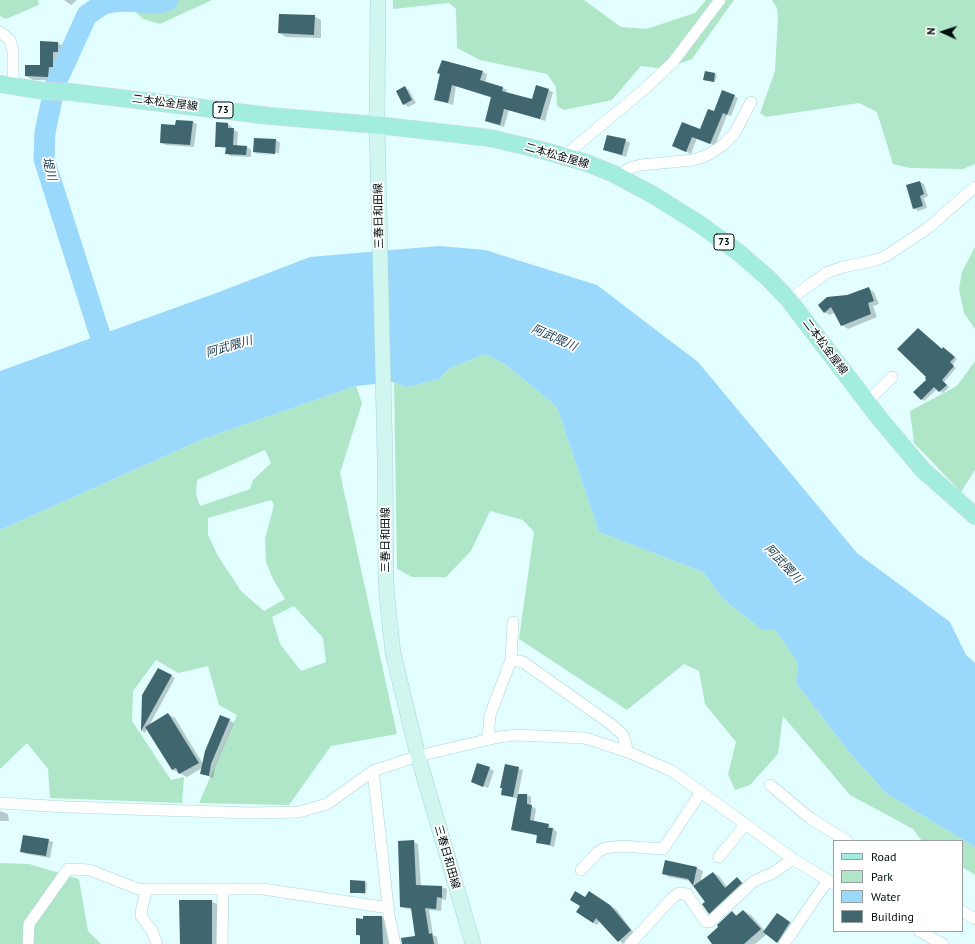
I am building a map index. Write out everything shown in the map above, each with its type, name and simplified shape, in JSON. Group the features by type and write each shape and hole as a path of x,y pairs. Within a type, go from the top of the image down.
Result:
{"main road":[{"name":"三春日和田線","path":"378,0 377,125 386,472 386,583 388,608 394,653 418,756 473,944"},
{"name":"二本松金屋線","path":"6,85 44,91 70,92 270,116 377,125 490,138 564,156 587,163 618,176 655,196 698,223 738,252 768,278 789,300 867,402 923,470 958,503 975,516"}],"street":[{"path":"564,156 636,97 673,62 720,0"},
{"path":"0,32 10,40 13,51 6,85"},
{"path":"618,176 630,168 641,165 693,160 708,155 723,145 734,134 751,102"},
{"path":"789,300 826,273 843,266 876,260 886,256 928,228 975,187"},
{"path":"867,402 892,377"},
{"path":"488,739 490,715 511,660 513,622"},
{"path":"511,660 523,662 612,725 623,735 628,752"},
{"path":"0,803 243,813 299,812 327,804 373,771 418,756 488,739 525,734 585,738 628,752 672,771 793,859 831,882 784,944"},
{"path":"373,771 388,908 395,944"},
{"path":"770,785 810,818 845,840"},
{"path":"581,870 598,852 605,848 622,846 663,849 701,792"},
{"path":"719,857 745,824"},
{"path":"630,944 673,897 679,893 687,894 706,921 710,922 754,881 774,873 793,859"},
{"path":"28,944 29,924 68,869 90,870 138,889 263,889 388,908"},
{"path":"147,889 141,916 152,931 157,944"},
{"path":"222,944 223,890"},
{"path":"963,912 975,919"},
{"path":"922,932 943,944"}],"green space":[{"path":"0,0 38,0 39,5 6,19 0,16"},
{"path":"123,0 212,0 160,24 143,19"},
{"path":"393,0 584,0 621,27 646,29 695,13 706,0 734,0 692,59 665,69 641,66 612,100 564,110 557,106 556,87 547,74 480,60 457,48 456,9 449,3 393,9"},
{"path":"772,0 975,0 975,164 963,169 910,168 893,164 877,112 859,103 766,117 760,113 775,71 778,17 777,8"},
{"path":"975,247 975,329 964,313 959,289 962,272"},
{"path":"485,354 505,364 557,407 599,532 703,572 723,599 761,629 775,629 798,663 796,683 849,752 887,794 975,847 975,875 963,868 963,840 921,840 913,829 850,795 783,716 778,754 750,785 735,790 728,774 736,742 705,704 699,671 684,664 627,710 519,639 534,532 523,520 490,511 471,551 446,577 412,577 397,569 394,382 407,387 439,379 450,368"},
{"path":"975,361 975,470 961,492 914,443 910,411 957,386"},
{"path":"356,386 362,403 340,473 397,734 331,746 289,805 199,803 237,715 219,705 208,666 178,673 156,660 133,691 132,721 171,780 184,777 182,803 50,798 48,769 27,743 0,769 0,530 203,439","holes":["265,450 271,463 253,480 250,489 200,506 196,494 197,480","271,500 274,505 265,539 266,562 273,579 285,599 264,611 241,591 218,556 208,535 208,518","294,606 323,638 326,662 301,671 280,644 272,617"]},
{"path":"0,863 29,864 79,879 88,931 101,944 0,944"}],"water":[{"name":"阿武隈川","path":"439,246 485,250 597,285 698,362 857,553 950,622 966,655 975,663 975,847 887,794 849,752 796,683 798,663 775,629 761,629 723,599 703,572 599,532 557,407 505,364 485,354 450,368 439,379 407,387 394,382 356,386 203,439 0,530 0,371 219,292 310,257"}],"building":[{"path":"279,14 315,15 314,35 278,33"},
{"path":"40,41 58,42 58,52 53,52 53,67 49,67 48,77 25,76 25,65 40,65"},
{"path":"442,60 483,71 480,80 503,87 502,91 532,99 536,85 549,89 540,119 504,109 500,125 485,121 491,97 452,85 448,103 434,100 440,74 437,73"},
{"path":"705,71 715,73 714,82 703,80"},
{"path":"405,86 412,100 403,105 396,91"},
{"path":"722,90 735,95 727,115 723,113 710,144 692,137 686,152 672,146 682,122 700,129 708,109 714,111"},
{"path":"176,120 193,121 190,145 160,143 161,124 175,125"},
{"path":"216,122 228,123 228,128 234,128 233,145 247,146 246,155 225,154 226,147 215,147"},
{"path":"607,135 626,139 622,155 603,150"},
{"path":"254,138 276,139 275,154 253,152"},
{"path":"920,181 924,194 920,196 923,206 913,209 906,185"},
{"path":"869,287 874,301 868,303 871,314 841,326 831,307 824,313 818,305 827,297 847,295"},
{"path":"918,328 942,349 943,347 955,357 950,362 954,366 942,380 947,385 939,392 934,387 921,400 913,392 926,380 926,377 897,349"},
{"path":"158,668 172,675 141,731 142,695"},
{"path":"168,713 199,763 179,774 176,768 172,770 145,727"},
{"path":"220,715 230,719 211,764 209,776 200,774 205,751"},
{"path":"477,763 490,767 483,787 471,782"},
{"path":"505,764 519,767 513,797 501,795 502,788 500,788"},
{"path":"518,794 527,794 527,804 532,805 530,820 549,824 548,828 553,828 550,845 536,843 537,835 511,830"},
{"path":"23,835 49,839 46,856 20,852"},
{"path":"414,840 416,885 442,886 442,898 437,897 436,909 425,908 429,934 432,933 434,944 402,944 401,938 415,936 411,908 400,907 398,841"},
{"path":"665,860 697,867 693,886 688,879 662,874"},
{"path":"713,872 725,888 737,877 742,883 709,914 702,904 705,902 693,886"},
{"path":"350,880 365,881 365,893 350,893"},
{"path":"575,891 585,897 589,891 610,905 631,930 618,942 596,918 593,923 576,912 580,906 570,900"},
{"path":"179,900 212,900 212,944 180,944"},
{"path":"743,910 761,929 744,944 712,944 707,937 718,927 717,925 732,911 736,916"},
{"path":"777,913 790,922 777,943 763,932"},
{"path":"363,916 382,916 383,944 360,944 360,935 356,935 356,918 363,919"}],"waterway":[{"name":"堤川","path":"108,360 44,159 45,132 55,85 87,15 103,4 121,1 159,3 168,0"}]}
